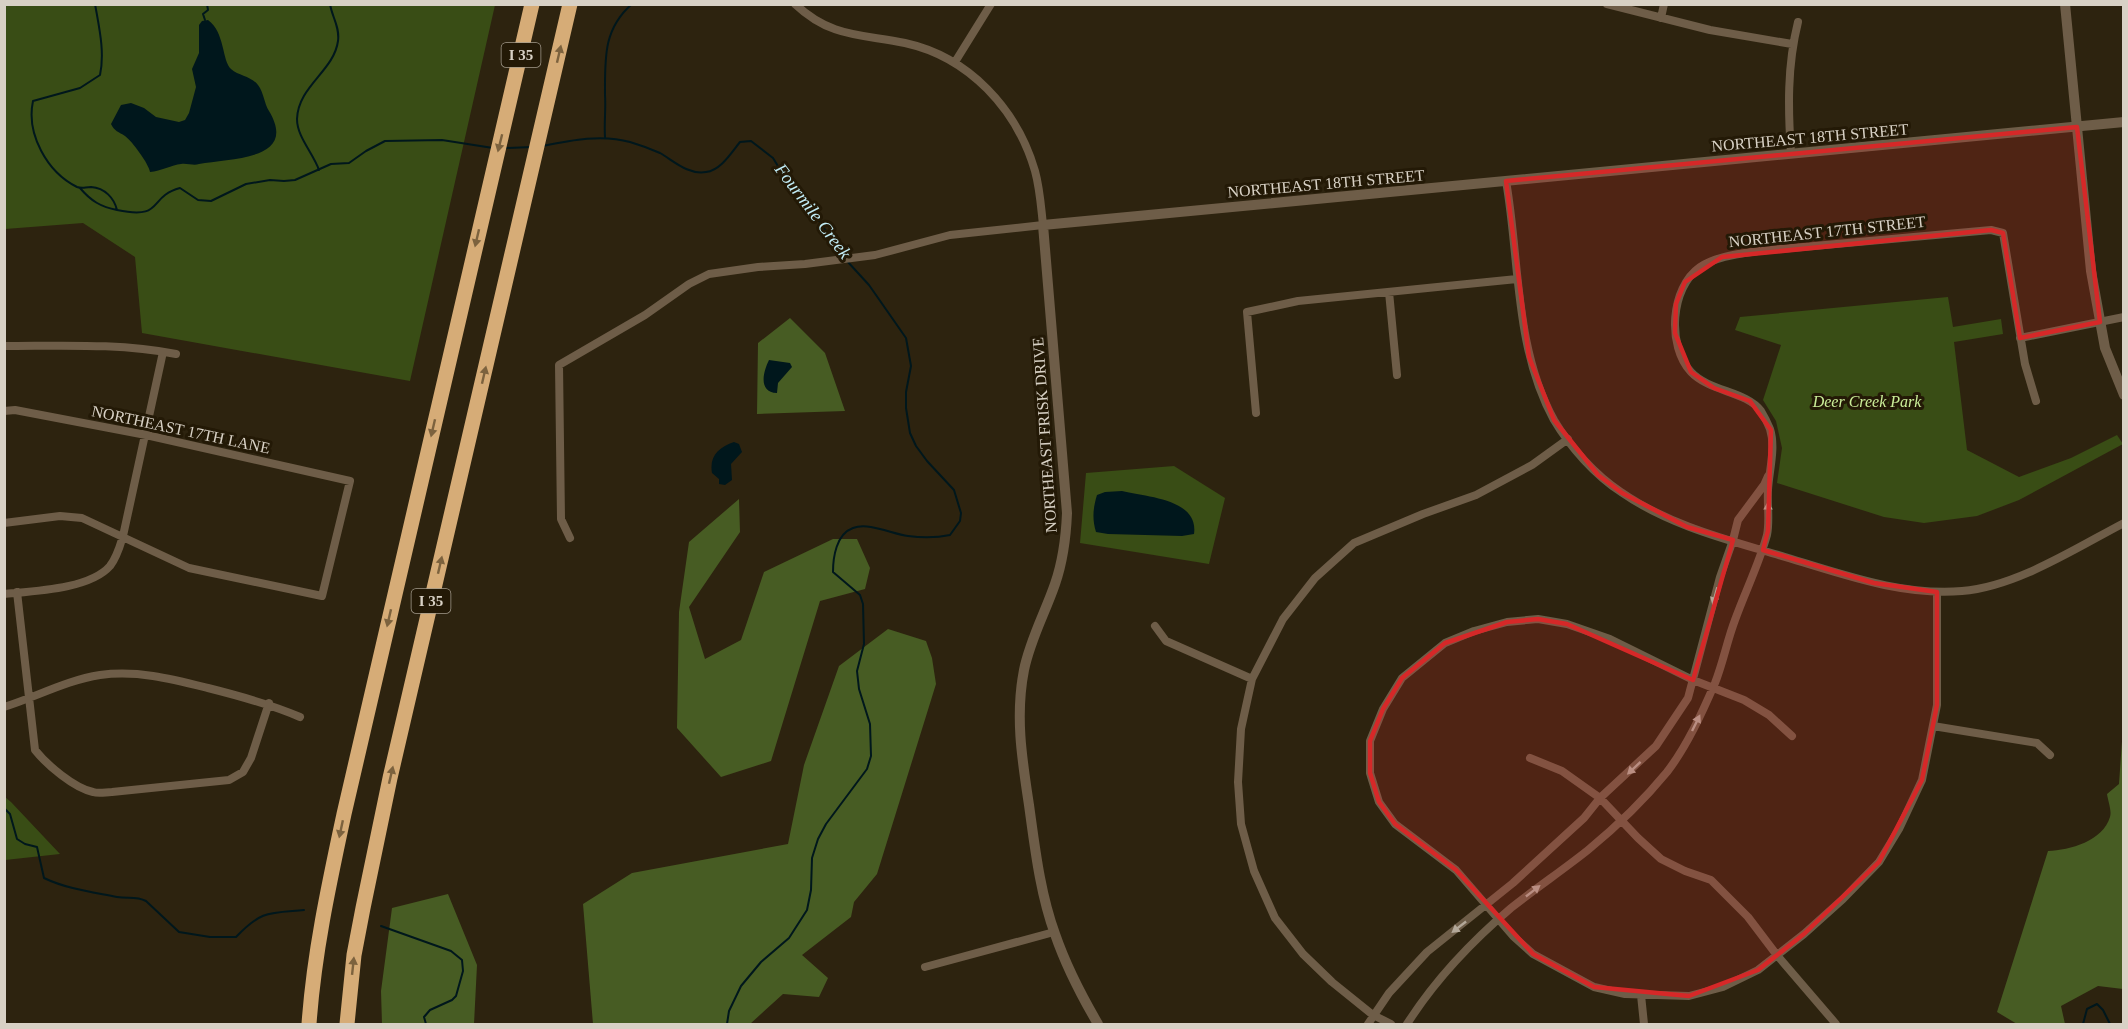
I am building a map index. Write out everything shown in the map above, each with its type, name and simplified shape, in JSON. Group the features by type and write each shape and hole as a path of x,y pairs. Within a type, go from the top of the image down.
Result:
{"highway":[{"name":"I 35","path":"309,1024 319,940 344,814 532,4"},
{"name":"I 35","path":"347,1024 356,943 390,778 570,4"}],"street":[{"name":"NORTHEAST FRISK DRIVE","path":"795,4 813,19 840,32 906,44 955,62 993,95 1014,123 1023,138 1035,171 1043,225 1067,513 1064,553 1056,584 1032,643 1025,667 1019,716 1020,752 1040,877 1054,932 1081,994 1098,1024"},
{"path":"955,62 991,4"},
{"path":"1607,4 1710,30 1792,44"},
{"path":"1661,18 1664,4"},
{"path":"2065,4 2091,271 2105,348 2124,395"},
{"path":"1791,154 1788,94 1792,44 1798,22"},
{"name":"NORTHEAST 18TH STREET","path":"570,538 561,519 559,365 645,315 689,284 709,274 875,255 950,235 1043,225 2124,122"},
{"path":"1506,181 1529,357 1554,420 1598,475 1651,511 1687,527 1874,583 1917,592 1964,591 2009,580 2048,563 2124,523"},
{"name":"NORTHEAST 17TH STREET","path":"1407,1024 1427,993 1500,919 1588,850 1667,771 1693,729 1712,687 1768,531 1769,472 1772,453 1770,430 1761,411 1750,401 1714,388 1691,372 1680,354 1675,333 1676,304 1685,282 1699,268 1722,257 1758,251 1991,230 2003,233 2020,338"},
{"path":"1256,413 1247,312 1298,301 1517,279"},
{"path":"1389,292 1397,375"},
{"path":"2036,401 2020,338 2124,317"},
{"path":"4,346 87,345 176,354"},
{"path":"4,594 82,584 98,576 111,565 123,536 163,352"},
{"name":"NORTHEAST 17TH LANE","path":"4,411 15,410 146,435 350,481 322,596 189,568 123,536"},
{"path":"1391,1024 1373,1015 1332,982 1303,954 1275,918 1254,871 1241,824 1238,782 1241,729 1252,679 1283,619 1315,578 1354,543 1423,513 1476,495 1532,465 1568,439"},
{"name":"NORTHEAST 17TH STREET","path":"1368,1024 1389,993 1427,952 1488,905 1584,818 1600,798 1656,746 1688,698 1720,577 1738,520 1764,485 1769,472"},
{"path":"4,523 71,516 123,536"},
{"path":"17,592 35,750 44,762 82,788 95,793 229,780 243,772 269,703"},
{"path":"1792,736 1769,715 1744,700 1693,680 1610,639 1568,624 1538,619 1507,622 1474,631 1445,643 1402,678 1383,709 1370,741 1370,773 1379,802 1395,824 1456,870 1513,936 1533,954 1594,987 1641,995 1689,996 1723,987 1758,970 1804,934 1843,899 1879,862 1899,829 1922,780 1937,705 1937,592"},
{"path":"1155,626 1166,641 1252,679"},
{"path":"4,707 72,682 99,675 129,673 156,676 269,703 300,717"},
{"path":"1933,726 2037,743 2050,755"},
{"path":"1530,758 1562,771 1600,798 1661,859 1711,880 1748,917 1776,954 1836,1024"},
{"path":"925,968 1054,932"},
{"path":"1641,995 1644,1024"}],"highlighted area":[{"path":"2077,127 2100,322 2020,338 2003,233 1991,230 1722,257 1685,282 1676,304 1675,333 1691,372 1714,388 1750,401 1771,430 1768,531 1763,550 1874,583 1937,592 1937,705 1922,780 1879,862 1804,934 1758,970 1689,996 1594,987 1533,954 1456,870 1395,824 1379,802 1370,773 1370,741 1383,709 1402,678 1445,643 1507,622 1538,619 1567,624 1693,680 1733,540 1687,527 1622,493 1598,475 1554,420 1529,357 1506,181"}],"green space":[{"path":"5,5 495,5 410,381 142,333 135,257 83,223 5,229"},
{"name":"Deer Creek Park","path":"1948,297 1953,327 2001,319 2003,334 1954,342 1967,450 2019,477 2071,458 2117,435 2123,444 2019,500 1977,516 1924,523 1884,517 1777,483 1782,448 1776,421 1763,400 1781,345 1735,330 1740,317"},
{"path":"790,318 825,353 845,411 757,414 758,343"},
{"path":"1174,466 1225,498 1209,564 1080,543 1086,473"},
{"path":"739,499 740,532 689,607 705,659 741,640 764,572 833,539 857,539 870,568 865,589 820,601 771,761 721,777 677,728 679,612 689,542"},
{"path":"888,629 926,641 932,658 936,684 877,874 854,902 851,917 802,955 828,978 819,997 783,994 750,1024 593,1024 583,904 632,873 788,844 804,765 839,666"},
{"path":"2123,727 2123,989 2098,986 2061,1006 2065,1024 2017,1024 1997,1012 2048,851 2066,849 2085,843 2106,825 2110,815 2107,794 2119,784"},
{"path":"5,797 11,802 60,854 5,860"},
{"path":"448,894 477,965 474,1024 382,1024 381,991 392,908"}],"water":[{"path":"208,20 218,32 231,69 252,80 260,88 276,127 275,140 268,148 257,154 242,158 197,165 181,164 150,172 136,147 111,124 121,105 131,103 144,108 156,117 179,122 185,120 196,87 192,69 199,53 199,25 202,21"},
{"path":"769,360 790,363 792,367 778,383 777,393 767,389 764,381"},
{"path":"734,442 739,444 742,452 731,464 732,480 725,485 719,484 719,479 712,473 712,462 716,453"},
{"path":"1122,491 1157,498 1180,507 1188,513 1193,522 1194,534 1182,536 1096,532 1093,514 1097,495"}],"waterway":[{"name":"Fourmile Creek","path":"95,4 102,48 100,75 80,88 33,101 33,126 41,151 56,172 77,187 91,187 105,192 114,201 117,210 132,212 149,210 170,192 180,188 198,200 211,201 246,184 270,180 295,180 331,164 349,163 385,141 442,140 493,148"},
{"path":"205,20 203,14 208,10 207,4"},
{"path":"319,170 302,139 297,119 303,97 335,52 338,31 330,4"},
{"path":"605,137 605,69 608,45 616,24 632,4"},
{"name":"Fourmile Creek","path":"543,146 609,138 634,143 660,153 687,169 706,172 716,168 740,142 751,141 773,158 844,256"},
{"name":"Fourmile Creek","path":"505,148 532,147"},
{"path":"80,188 97,203 117,210"},
{"name":"Fourmile Creek","path":"727,1024 729,1011 741,986 761,962 789,938 807,910 811,890 812,858 818,839 826,824 867,769 871,756 870,724 859,689 857,671 864,644 863,604 860,595 833,572 839,541 847,531 866,526 914,537 945,536 950,535 960,521 961,513 954,490 927,461 910,433 906,392 911,366 906,338 869,285 847,261"},
{"path":"4,808 10,814 17,839 37,847 44,878 80,890 142,899 179,932 210,937 236,937 253,922 267,914 304,910"},
{"path":"381,926 451,951 462,960 463,971 456,996 430,1010 424,1017 426,1024"},
{"path":"2083,1024 2087,1009 2097,1004 2110,1024"}]}
